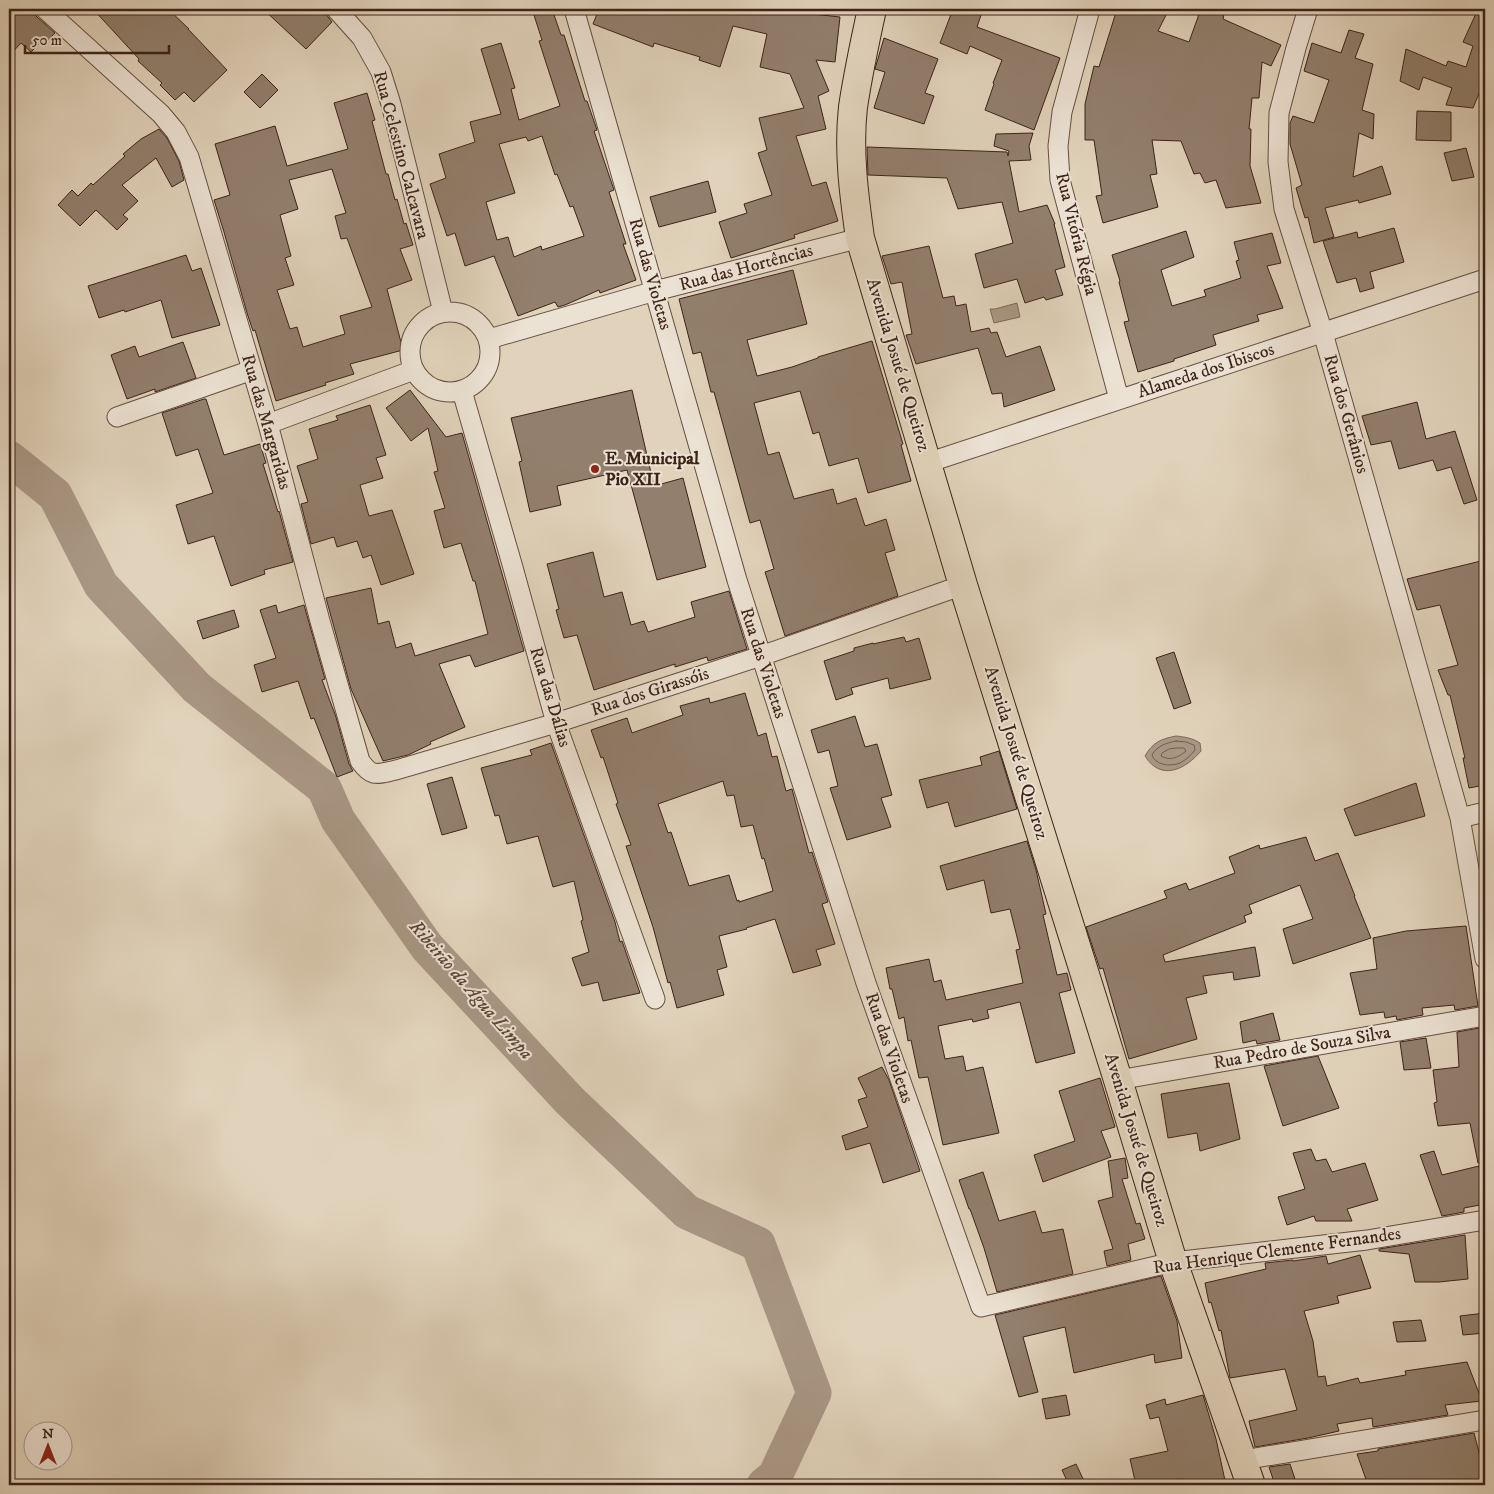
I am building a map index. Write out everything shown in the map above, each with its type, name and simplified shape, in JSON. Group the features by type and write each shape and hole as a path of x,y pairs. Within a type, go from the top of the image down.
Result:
{"main road":[{"name":"Avenida Josué de Queiroz","path":"872,9 853,109 851,151 854,195 860,238 964,585 1173,1262 1252,1485"}],"street":[{"name":"Rua das Margaridas","path":"45,9 161,114 176,132 190,157 268,424 353,739"},
{"name":"Rua Celestino Calcavara","path":"336,9 362,38 381,72 391,104 443,312"},
{"name":"Rua das Violetas","path":"574,9 760,656 866,983 981,1308"},
{"name":"Rua Vitória Régia","path":"1090,9 1062,112 1058,146 1060,180 1119,399"},
{"name":"Rua dos Gerânios","path":"1308,9 1279,113 1278,162 1284,209 1323,333 1460,818 1485,959"},
{"name":"Rua das Hortências","path":"488,339 655,291 860,238"},
{"name":"Alameda dos Ibiscos","path":"927,463 1485,279"},
{"path":"443,312 462,314 473,320 482,328 488,339 490,355 486,371 476,383 462,391 451,393 429,387 414,370 410,349 416,332 428,319 443,312"},
{"path":"118,417 252,370"},
{"path":"268,424 414,370"},
{"name":"Rua das Dálias","path":"462,391 556,723 655,998"},
{"name":"Rua dos Girassóis","path":"353,739 360,761 366,770 377,774 396,770 556,723 760,656 964,585"},
{"path":"1460,818 1485,812"},
{"name":"Rua Pedro de Souza Silva","path":"1118,1080 1485,1016"},
{"name":"Rua Henrique Clemente Fernandes","path":"981,1308 1173,1262 1367,1240 1485,1220"},
{"path":"1244,1460 1485,1420"}],"water":[{"path":"1017,303 1020,317 994,323 990,309"},
{"path":"1176,736 1200,743 1201,751 1181,767 1166,771 1158,769 1145,756 1154,744"}],"building":[{"path":"9,9 28,9 55,33 45,43 42,41 31,52 21,43 9,56"},
{"path":"93,9 168,9 227,70 194,102 184,92 175,100 160,85 162,83 138,61 139,59"},
{"path":"263,9 322,9 332,22 306,49"},
{"path":"542,9 552,9 561,35 564,35 585,101 587,101 597,130 594,131 614,190 609,192 626,244 623,244 636,280 600,293 599,290 565,305 558,307 555,302 518,316 494,256 465,266 455,233 447,236 430,184 446,178 439,154 475,142 470,122 501,114 481,49 501,43 515,88 511,89 519,120 560,106 539,41 542,40 533,12","holes":["542,136 555,175 557,174 570,207 573,206 584,236 542,250 541,246 514,257 508,237 497,240 486,202 515,193 499,144 526,137 528,141"]},
{"path":"599,9 786,9 786,11 840,17 835,62 816,60 829,91 818,96 826,129 796,136 812,186 826,182 838,221 794,235 795,238 731,258 719,222 747,213 744,204 772,195 758,153 767,150 759,118 804,108 790,74 760,67 767,34 733,26 720,67 699,60 700,57 654,43 653,47 593,24"},
{"path":"953,9 983,9 977,27 1060,58 1034,130 985,110 1002,60 970,46 967,54 940,43"},
{"path":"1117,9 1169,9 1158,31 1189,42 1199,9 1225,9 1223,19 1281,45 1271,66 1262,62 1259,98 1252,98 1249,129 1251,129 1250,166 1261,203 1226,208 1216,180 1205,183 1200,173 1194,174 1181,141 1152,140 1157,174 1150,175 1158,207 1103,223 1096,196 1102,195 1094,140 1085,140 1085,104 1094,66 1099,67"},
{"path":"1478,9 1485,9 1485,79 1473,108 1446,105 1452,88 1423,77 1419,90 1400,81 1406,49 1446,66 1448,61 1466,67 1473,46 1463,42"},
{"path":"1349,30 1364,34 1355,58 1373,64 1362,110 1374,114 1373,139 1359,133 1353,177 1382,166 1391,194 1359,203 1358,200 1325,208 1334,237 1314,243 1308,217 1305,218 1296,188 1302,185 1290,144 1290,123 1293,116 1314,123 1329,80 1304,71 1312,43 1341,53"},
{"path":"884,38 938,59 925,93 934,96 924,124 874,108 885,72 875,69"},
{"path":"262,74 278,90 260,108 244,92"},
{"path":"367,93 375,120 372,121 386,174 388,174 395,200 397,199 404,224 406,223 413,245 400,249 412,280 387,289 403,350 350,364 354,374 276,401 255,330 253,331 247,313 214,200 230,195 215,144 275,126 287,166 348,149 334,103","holes":["332,169 346,213 335,216 341,239 347,238 372,307 340,316 345,334 303,347 297,327 290,329 277,290 294,285 285,258 291,256 280,215 298,209 289,180"]},
{"path":"1417,111 1451,112 1451,141 1416,140"},
{"path":"159,129 167,138 179,161 184,180 172,187 156,158 122,185 138,201 123,215 128,219 117,230 96,210 80,226 58,205 72,190 78,196 91,183 93,185 125,156 123,154 141,139"},
{"path":"1033,133 1029,146 1031,160 1009,161 1019,212 1047,205 1055,224 1065,267 1055,270 1063,295 1046,300 1044,297 1025,303 1017,279 984,288 975,254 1013,243 1002,202 958,209 947,178 868,175 867,147 1007,152 1008,156 1009,151 994,146 996,134"},
{"path":"1466,148 1474,177 1452,181 1444,153"},
{"path":"708,181 716,212 659,227 650,197"},
{"path":"1394,228 1404,262 1370,272 1374,288 1360,292 1356,278 1337,283 1323,241 1357,232 1358,238"},
{"path":"1186,231 1194,257 1161,270 1172,306 1206,296 1204,290 1241,278 1236,261 1239,260 1234,242 1272,233 1281,263 1267,266 1283,308 1257,315 1259,321 1213,335 1216,345 1138,372 1124,322 1129,321 1112,255"},
{"path":"929,246 943,298 954,296 956,306 966,304 971,332 989,328 991,333 997,332 1006,357 1040,346 1055,390 1004,407 1002,393 992,394 978,348 916,364 906,335 912,334 902,282 891,284 882,256"},
{"path":"186,255 192,271 201,268 220,325 172,338 161,300 99,318 88,286"},
{"path":"793,270 807,324 747,340 757,376 792,367 872,341 903,444 901,445 911,481 868,493 858,458 829,466 819,432 813,434 800,391 754,403 768,455 779,452 794,499 833,489 837,504 856,498 865,526 886,519 895,550 885,553 898,596 785,636 765,572 774,569 760,520 750,523 714,392 711,392 701,352 693,354 679,299"},
{"path":"183,342 196,378 127,399 111,355 135,346 139,357"},
{"path":"410,390 446,437 462,433 524,651 475,667 470,655 439,664 465,727 430,742 431,744 408,755 383,761 351,689 326,598 371,588 378,624 389,621 396,648 411,643 415,656 488,634 475,581 473,581 461,543 444,548 434,511 445,508 434,472 438,471 428,428 411,441 386,408"},
{"path":"632,390 654,486 683,478 706,567 657,580 627,470 557,486 561,505 530,512 519,462 522,461 511,418"},
{"path":"206,399 224,455 260,444 266,463 263,464 279,511 293,562 264,570 265,574 231,586 214,536 188,544 176,505 213,493 198,449 176,456 162,413"},
{"path":"1417,402 1426,439 1455,431 1477,500 1464,504 1451,467 1437,471 1433,460 1399,469 1391,441 1371,445 1362,416"},
{"path":"370,405 386,455 376,458 383,478 360,485 369,516 392,510 414,574 381,585 371,555 363,558 357,541 337,547 334,537 311,544 301,504 308,502 297,466 318,459 309,429 338,420 336,416"},
{"path":"593,552 604,597 622,592 631,625 644,621 648,632 695,617 691,602 729,591 747,649 708,661 707,657 675,667 675,664 594,690 577,635 564,638 556,610 559,609 547,564"},
{"path":"1485,560 1485,785 1469,788 1463,758 1465,758 1450,695 1448,695 1438,670 1458,665 1440,605 1417,610 1407,579"},
{"path":"276,605 278,613 304,605 325,679 322,680 336,717 349,764 353,771 337,777 314,718 311,719 298,681 262,692 254,665 276,658 260,610"},
{"path":"234,610 239,627 203,639 197,621"},
{"path":"904,637 906,642 919,638 931,679 890,689 888,678 851,688 853,694 836,700 824,661 854,651 854,648"},
{"path":"1174,652 1191,703 1174,709 1156,658"},
{"path":"745,693 758,736 766,733 772,757 777,756 786,791 792,789 809,853 812,852 828,902 822,904 835,944 816,950 821,965 793,973 775,919 719,936 727,967 717,970 724,995 677,1008 626,846 631,845 616,804 618,803 603,757 601,758 591,730 627,718 632,733 683,715 680,706 709,698 710,703","holes":["723,781 727,796 734,795 741,827 753,825 773,891 739,902 739,900 737,901 729,875 689,886 671,832 668,833 658,804"]},
{"path":"855,716 865,747 877,744 892,795 881,798 891,827 847,840 830,788 838,786 829,750 818,753 811,730"},
{"path":"551,743 615,922 620,942 622,941 640,993 603,1001 598,982 582,986 572,958 589,952 574,881 553,887 538,836 507,844 499,815 495,816 481,768 532,755 530,750"},
{"path":"999,751 1017,809 955,827 948,802 927,808 919,780 982,765 980,757"},
{"path":"452,777 467,828 442,835 427,784"},
{"path":"1416,783 1425,816 1355,836 1344,809"},
{"path":"1306,837 1315,861 1338,853 1371,938 1293,964 1283,929 1313,919 1300,885 1249,905 1252,913 1244,916 1246,922 1163,955 1165,962 1255,947 1260,976 1234,980 1233,972 1203,976 1207,993 1186,998 1197,1039 1129,1059 1103,968 1100,969 1086,927 1167,898 1164,891 1186,883 1189,890 1235,873 1229,857 1259,845 1260,849"},
{"path":"1027,841 1046,914 1043,915 1057,975 1067,973 1071,990 1059,993 1075,1053 1036,1063 1020,1002 987,1010 989,1018 973,1022 972,1019 938,1026 945,1059 963,1056 966,1071 983,1067 999,1133 943,1145 928,1077 919,1078 911,1040 908,1041 904,1017 899,1019 886,968 929,959 934,982 941,980 946,1000 1023,983 1016,950 1020,949 1010,909 991,913 984,880 947,890 940,866"},
{"path":"1466,926 1478,1006 1455,1010 1454,1005 1422,1008 1423,1015 1397,1020 1396,1016 1385,1018 1384,1012 1360,1015 1350,973 1377,969 1373,938 1406,931"},
{"path":"1273,1013 1280,1040 1257,1044 1256,1040 1243,1043 1240,1022"},
{"path":"1485,1027 1485,1163 1478,1163 1470,1123 1438,1126 1434,1103 1437,1102 1433,1070 1459,1067 1457,1032"},
{"path":"1426,1038 1431,1068 1404,1070 1400,1042"},
{"path":"1318,1056 1339,1108 1283,1126 1264,1066"},
{"path":"882,1067 889,1080 920,1171 883,1183 870,1143 846,1150 842,1136 868,1127 858,1100 867,1097 858,1078"},
{"path":"1100,1078 1115,1127 1101,1131 1111,1157 1043,1182 1034,1155 1075,1141 1059,1091"},
{"path":"1229,1083 1240,1139 1200,1151 1197,1133 1168,1138 1161,1094"},
{"path":"1311,1149 1316,1161 1326,1159 1332,1172 1365,1163 1378,1200 1347,1209 1352,1221 1316,1221 1314,1216 1287,1225 1278,1197 1305,1189 1293,1153"},
{"path":"1434,1151 1442,1175 1479,1166 1485,1192 1485,1204 1464,1208 1464,1212 1442,1216 1420,1155"},
{"path":"1125,1158 1128,1178 1122,1179 1136,1224 1140,1223 1145,1239 1128,1244 1131,1260 1107,1266 1104,1251 1113,1249 1098,1201 1113,1197 1108,1161"},
{"path":"983,1172 999,1221 1035,1211 1042,1233 1063,1229 1073,1274 997,1292 984,1248 959,1180"},
{"path":"1465,1235 1468,1279 1415,1282 1409,1254 1379,1251 1379,1249"},
{"path":"1360,1255 1371,1288 1337,1296 1339,1303 1304,1311 1313,1341 1318,1377 1325,1376 1327,1386 1358,1378 1360,1383 1406,1375 1405,1371 1467,1362 1482,1401 1445,1405 1448,1415 1373,1427 1372,1418 1337,1424 1339,1431 1255,1447 1249,1421 1297,1410 1285,1369 1230,1378 1221,1330 1219,1331 1211,1302 1209,1303 1205,1283 1266,1269 1265,1263 1326,1256 1328,1264"},
{"path":"1161,1276 1177,1321 1182,1358 1155,1363 1154,1354 1074,1373 1065,1327 1023,1337 1038,1392 1019,1397 995,1315"},
{"path":"1485,1313 1485,1333 1463,1335 1460,1316"},
{"path":"1421,1320 1426,1341 1397,1342 1393,1322"},
{"path":"1066,1395 1070,1415 1046,1419 1042,1399"},
{"path":"1203,1395 1216,1439 1226,1485 1136,1485 1130,1459 1168,1451 1159,1417 1150,1419 1146,1405 1165,1399 1166,1405"},
{"path":"1474,1433 1485,1476 1485,1485 1368,1485 1357,1454 1378,1451 1378,1449"},
{"path":"1076,1464 1086,1485 1069,1485 1062,1470"},
{"path":"1290,1464 1297,1485 1275,1485 1269,1467"}],"waterway":[{"name":"Ribeirão da Água Limpa","path":"9,458 55,495 101,585 197,688 324,788 338,820 427,947 570,1101 687,1212 758,1244 814,1393 775,1476 764,1485"}],"place":[{"name":"E. Municipal Pio XII","path":"595,469"}]}
